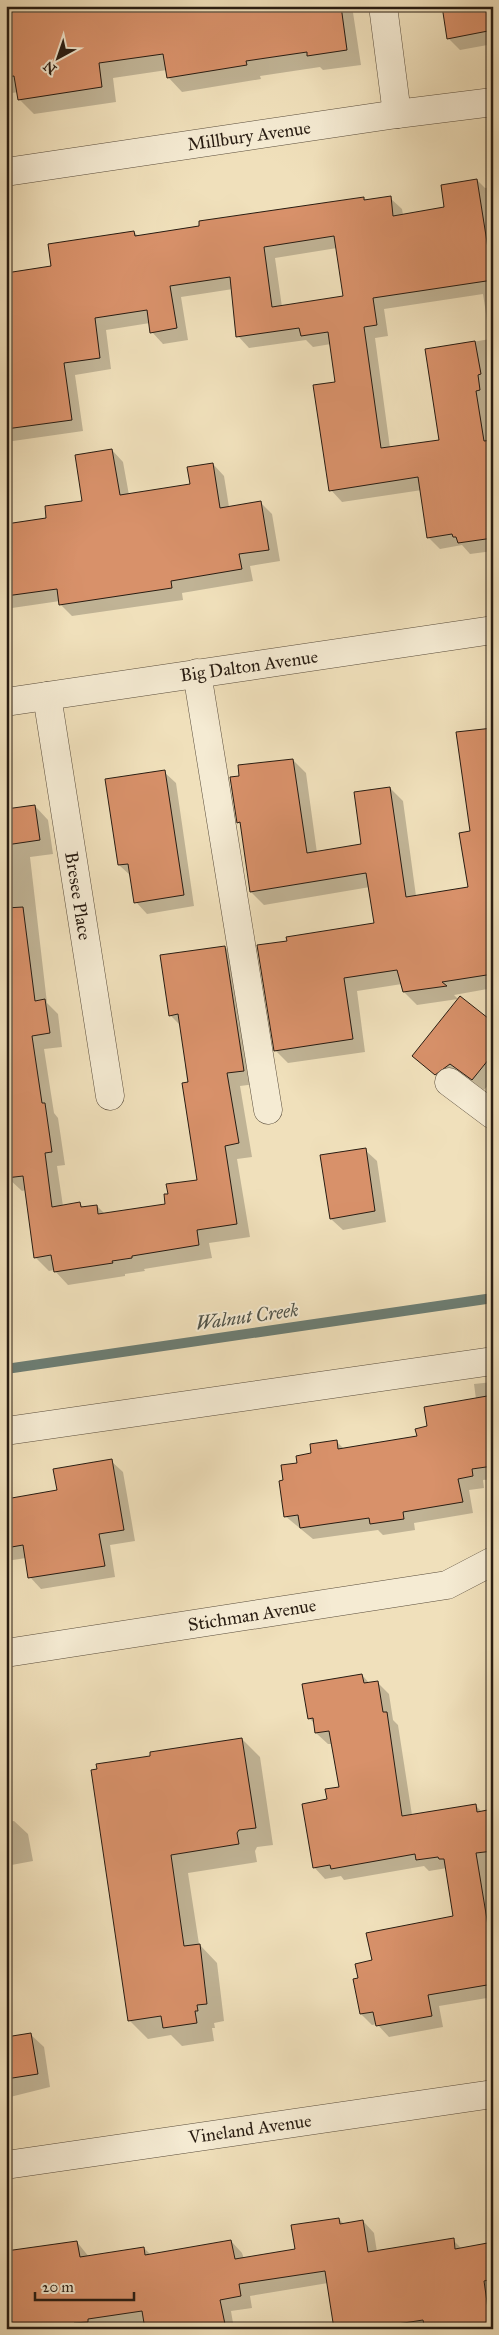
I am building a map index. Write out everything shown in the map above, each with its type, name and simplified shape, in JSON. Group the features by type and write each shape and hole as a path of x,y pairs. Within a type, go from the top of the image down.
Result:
{"street":[{"path":"383,6 397,114"},
{"name":"Millbury Avenue","path":"6,172 397,114 493,102"},
{"name":"Big Dalton Avenue","path":"6,702 493,630"},
{"path":"197,673 268,1110"},
{"name":"Bresee Place","path":"47,696 110,1096"},
{"path":"449,1082 493,1115"},
{"path":"6,1431 493,1361"},
{"name":"Stichman Avenue","path":"6,1653 448,1585 493,1561"},
{"name":"Vineland Avenue","path":"6,2164 493,2094"}],"building":[{"path":"6,6 341,6 347,50 307,56 307,52 246,61 247,65 167,78 163,54 99,63 102,87 18,100 14,76 6,77"},
{"path":"442,6 493,6 493,30 447,39"},
{"path":"477,179 493,280 373,298 377,325 364,327 381,448 439,440 425,349 475,341 481,374 478,375 480,390 476,391 484,441 493,440 493,538 458,543 456,537 453,537 452,534 427,538 418,477 329,491 313,385 335,382 328,332 301,336 299,328 236,337 230,277 170,286 177,328 150,333 147,310 95,318 100,358 64,363 72,420 6,429 6,273 51,266 48,244 134,231 135,236 199,226 199,221 364,197 364,200 391,196 393,216 444,207 441,185","holes":["334,236 343,296 272,307 264,247"]},
{"path":"112,449 120,495 190,484 187,467 213,463 220,508 261,501 269,550 239,554 242,569 171,581 172,588 59,605 57,589 6,596 6,524 46,518 45,506 82,501 75,455"},
{"path":"493,728 493,974 442,982 447,986 403,992 397,970 344,978 353,1039 274,1051 257,945 287,941 286,937 374,923 366,873 250,892 240,822 237,823 230,777 239,776 238,765 293,759 307,853 361,844 354,792 390,787 406,897 468,887 459,833 470,831 456,732"},
{"path":"165,770 184,895 134,903 128,864 118,865 105,779"},
{"path":"35,805 40,840 6,845 6,809"},
{"path":"23,907 35,1001 45,999 50,1033 32,1036 42,1103 45,1103 52,1152 45,1153 52,1207 80,1202 81,1207 97,1205 98,1214 165,1204 164,1194 168,1194 166,1184 197,1180 182,1083 188,1082 178,1014 169,1016 160,955 225,946 244,1071 227,1073 239,1143 225,1146 237,1224 197,1230 199,1245 132,1256 132,1258 112,1261 113,1263 54,1272 51,1255 34,1258 23,1176 6,1178 6,908"},
{"path":"460,996 493,1022 493,1054 472,1080 450,1064 435,1075 412,1056"},
{"path":"366,1148 375,1211 330,1219 320,1155"},
{"path":"493,1395 493,1466 472,1469 473,1476 458,1479 463,1502 403,1512 404,1519 370,1524 369,1518 300,1528 298,1515 284,1517 279,1481 283,1480 281,1465 297,1463 296,1456 311,1453 310,1444 337,1440 338,1449 417,1436 415,1429 427,1426 424,1407"},
{"path":"112,1459 124,1530 99,1534 105,1566 28,1578 23,1545 6,1548 6,1499 57,1490 53,1469"},
{"path":"362,1674 364,1683 378,1681 383,1712 387,1712 402,1816 476,1804 477,1812 493,1809 493,1851 476,1853 490,1938 493,1937 493,1984 428,1995 432,2016 376,2026 373,2012 360,2014 353,1979 358,1978 355,1964 372,1960 366,1933 453,1916 444,1859 439,1859 438,1857 416,1860 415,1854 331,1869 330,1865 313,1868 302,1804 327,1799 325,1789 339,1787 329,1731 315,1733 313,1718 308,1719 302,1684"},
{"path":"242,1738 256,1828 239,1830 237,1833 239,1844 171,1855 184,1946 200,1944 207,2004 197,2005 198,2011 195,2011 197,2023 163,2028 161,2016 128,2021 91,1770 97,1769 96,1764 150,1756 150,1752"},
{"path":"31,2033 38,2074 6,2079 6,2037"},
{"path":"339,2218 340,2224 363,2220 368,2252 454,2238 455,2249 493,2242 493,2279 484,2281 490,2323 483,2324 484,2329 425,2329 423,2320 365,2329 334,2329 325,2271 239,2284 241,2296 220,2300 226,2329 145,2329 142,2311 88,2319 88,2322 74,2323 75,2329 6,2329 6,2251 77,2241 80,2257 144,2247 145,2255 231,2240 235,2259 295,2249 291,2225"}],"waterway":[{"name":"Walnut Creek","path":"6,1369 493,1298"}]}
